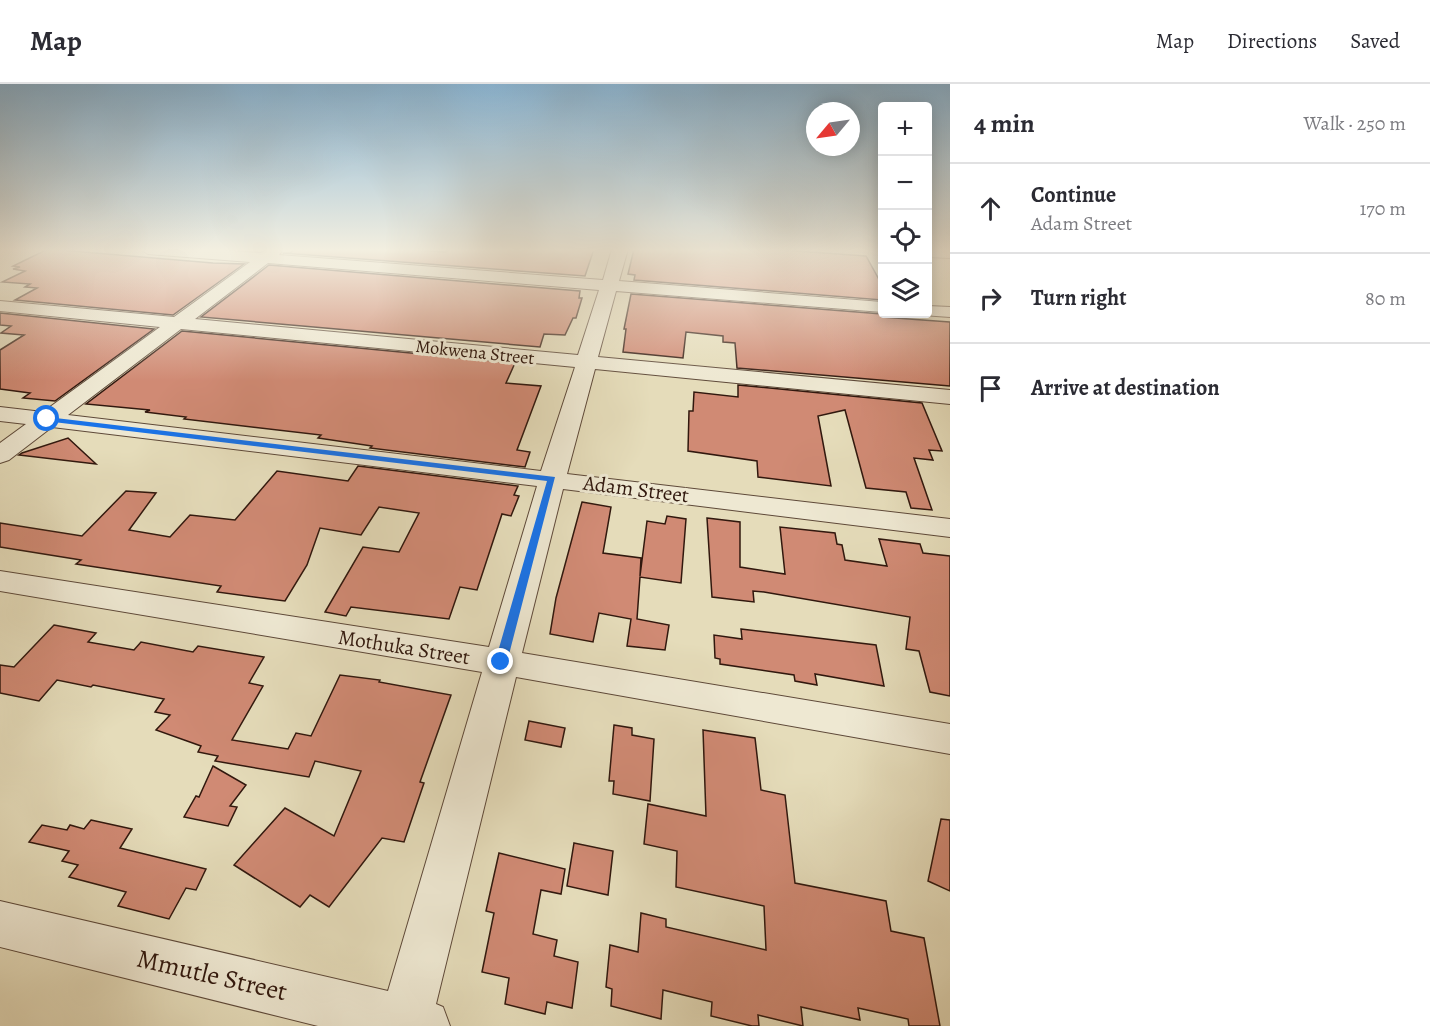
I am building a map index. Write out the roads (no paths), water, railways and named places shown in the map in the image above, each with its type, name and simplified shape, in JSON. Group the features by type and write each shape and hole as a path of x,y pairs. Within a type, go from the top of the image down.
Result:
{"street":[{"path":"0,455 219,293"},
{"path":"411,1024 501,662 607,293"},
{"path":"708,293 878,307"},
{"name":"Mokwena Street","path":"0,306 950,397"},
{"path":"932,310 950,312"},
{"name":"Adam Street","path":"0,414 950,528"},
{"name":"Mothuka Street","path":"0,581 501,662 950,739"},
{"name":"Mmutle Street","path":"0,924 411,1024"}]}
